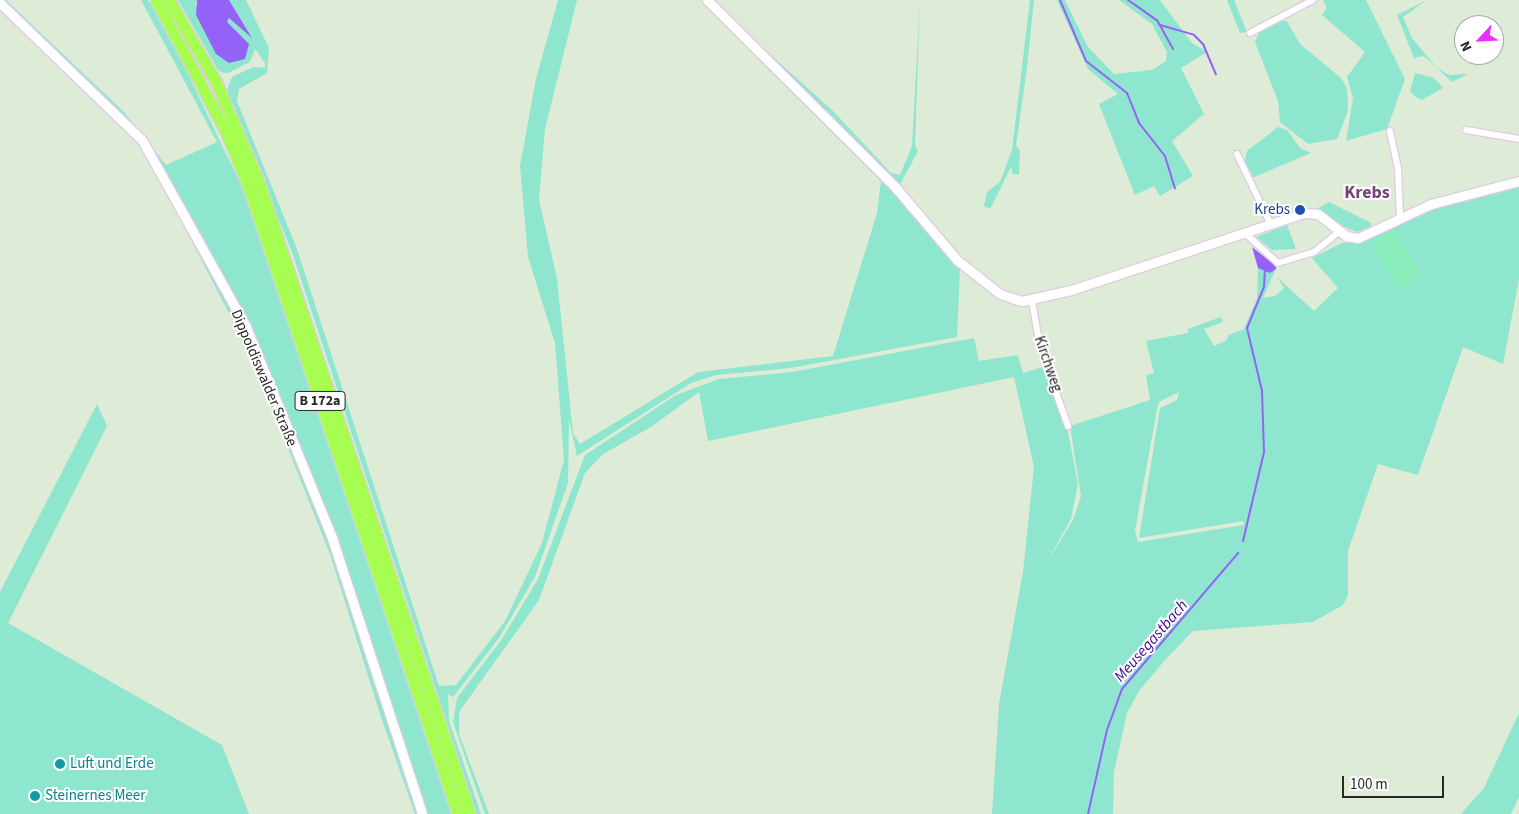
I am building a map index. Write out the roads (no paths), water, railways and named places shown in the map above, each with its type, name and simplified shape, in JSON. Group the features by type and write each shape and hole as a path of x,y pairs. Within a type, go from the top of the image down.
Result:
{"highway":[{"name":"B 172a","path":"156,0 225,130 248,185 458,814"},
{"name":"B 172a","path":"169,0 216,82 258,180 470,814"}],"street":[{"path":"707,0 896,188 957,260 1000,294 1032,301 1311,212 1340,231 1358,238 1431,204 1519,180"},
{"path":"1250,33 1313,0"},
{"name":"Dippoldiswalder Straße","path":"0,3 142,140 246,327 332,538 422,814"},
{"path":"1390,130 1398,168 1400,218"},
{"path":"1466,130 1519,139"},
{"path":"1237,154 1271,225"},
{"path":"1246,234 1278,263 1314,252 1340,231"},
{"name":"Kirchweg","path":"1032,301 1040,347 1068,426"}],"waterway":[{"name":"Meusegastbach","path":"1060,0 1086,61 1127,93 1139,123 1165,156 1175,188"},
{"path":"1128,0 1157,20 1173,49"},
{"path":"1160,25 1194,35 1203,44 1216,74"},
{"name":"Meusegastbach","path":"1243,541 1264,452 1262,391 1247,328 1264,287 1265,268"},
{"name":"Meusegastbach","path":"1088,814 1107,730 1122,689 1238,553"}],"place":[{"name":"Krebs","path":"1300,210"},
{"name":"Luft und Erde","path":"60,764"},
{"name":"Steinernes Meer","path":"35,796"}],"district":[{"name":"Krebs","path":"1367,193"}]}
